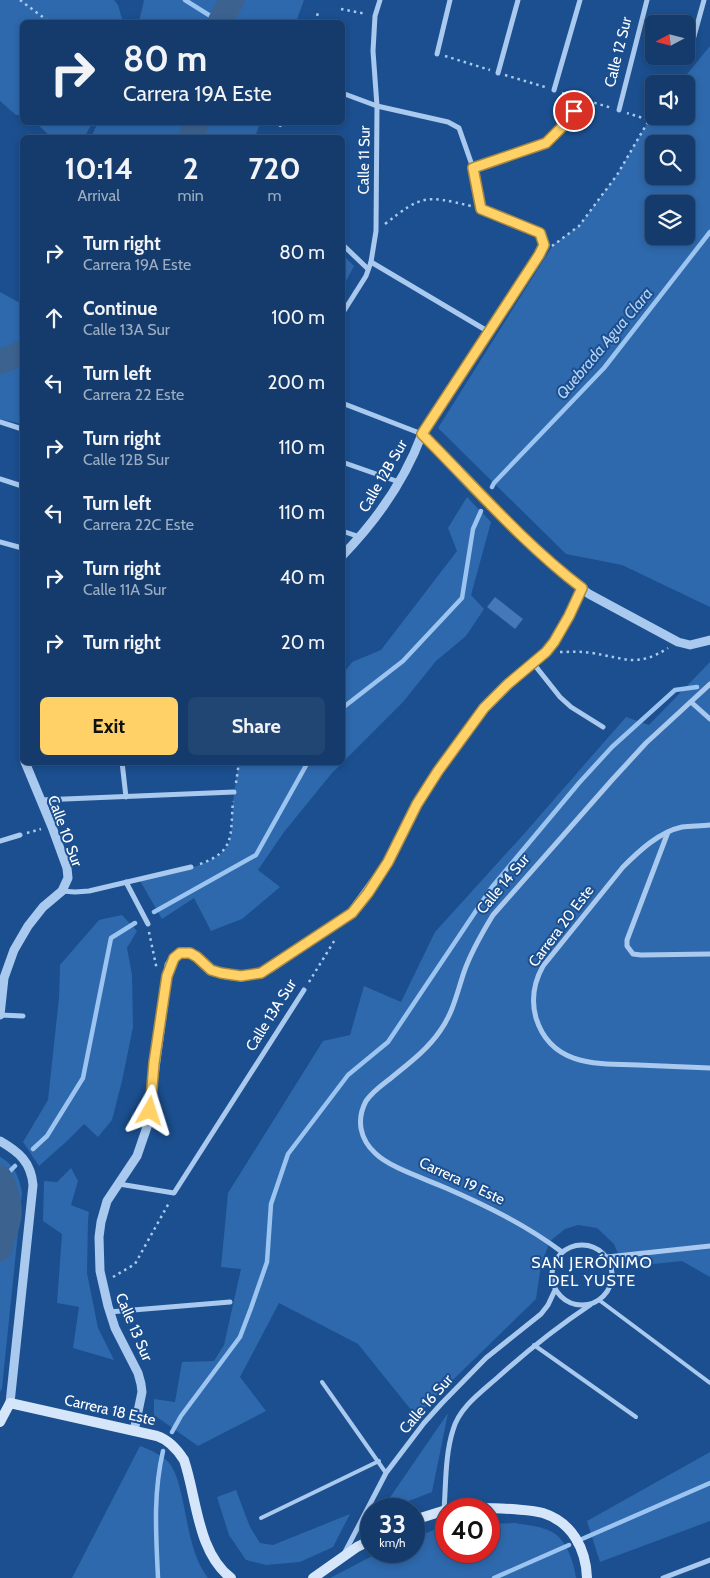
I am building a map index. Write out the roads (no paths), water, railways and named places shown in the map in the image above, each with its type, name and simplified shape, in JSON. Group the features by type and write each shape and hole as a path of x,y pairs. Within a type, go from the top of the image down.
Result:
{"main road":[{"path":"0,1422 10,1403"},
{"name":"Carrera 18 Este","path":"10,1403 162,1438 177,1449 184,1460 188,1472 207,1547 216,1564 231,1578"},
{"path":"500,1508 533,1511 551,1516 566,1526 578,1541 585,1559 587,1578"},
{"path":"313,1578 360,1546"}],"street":[{"name":"Calle 11 Sur","path":"345,310 359,289 371,262 376,231 377,106 373,51 375,16 380,0"},
{"path":"437,54 450,0"},
{"path":"498,73 518,0"},
{"path":"554,90 580,0"},
{"name":"Calle 12 Sur","path":"619,110 647,0"},
{"path":"695,33 704,0"},
{"path":"345,93 377,106 448,122 459,128 473,168 546,143 566,123 581,99"},
{"name":"Calle 12B Sur","path":"345,553 377,517 399,482 422,434 544,245 540,233 481,209 473,168"},
{"path":"345,247 368,269"},
{"path":"371,262 489,332"},
{"path":"345,403 422,434 559,571 599,600 678,642 690,645 710,640"},
{"path":"0,422 20,428"},
{"path":"345,463 399,482"},
{"path":"0,479 20,485"},
{"path":"345,532 360,537"},
{"path":"0,542 20,547"},
{"path":"582,588 562,630 546,652 533,663 571,708 603,727"},
{"name":"Calle 13 Sur","path":"134,1431 142,1392 141,1384 109,1312 102,1283 99,1254 101,1222 107,1201 136,1156 147,1127 170,965 176,956 185,952 197,957 211,970 221,973 241,976 261,973 352,913 368,893 388,862 417,804 463,736 496,696 533,663"},
{"name":"Calle 14 Sur","path":"360,1127 363,1109 373,1092 424,1051 444,1026 457,998 470,958 483,930 494,915 646,743 710,684"},
{"path":"691,702 710,718"},
{"name":"Calle 10 Sur","path":"25,765 52,827 68,873 67,882 62,891"},
{"path":"122,765 126,797"},
{"path":"40,800 234,792"},
{"path":"710,825 682,828 668,832 627,940 633,954 710,954"},
{"name":"Carrera 20 Este","path":"668,832 654,840 622,867 548,958 535,984 535,1012 542,1031 553,1046 569,1057 578,1060 597,1064 710,1068"},
{"path":"0,841 20,835"},
{"path":"23,1016 0,1013 4,978 14,950 28,926 36,915 62,891 89,891 191,867"},
{"path":"126,882 148,924"},
{"name":"Calle 13A Sur","path":"119,1184 174,1193 304,990"},
{"name":"Carrera 19 Este","path":"360,1127 370,1148 384,1160 483,1204 524,1226 562,1252"},
{"path":"0,1141 18,1152 28,1164 33,1185 10,1403"},
{"path":"448,1498 449,1445 453,1428 460,1415 478,1395 534,1345 562,1323 599,1300 606,1294 611,1285 611,1266 600,1250 581,1244 571,1246 562,1252 552,1270 555,1290 562,1298 571,1303 581,1306 590,1305"},
{"path":"606,1257 710,1246"},
{"name":"Calle 16 Sur","path":"342,1557 386,1473 442,1403 486,1358 542,1314 555,1290"},
{"path":"109,1312 230,1302"},
{"path":"664,1578 710,1560"}],"lane":[{"path":"599,1300 710,1383"},
{"path":"534,1345 636,1417"},
{"path":"322,1382 386,1473"},
{"path":"261,1518 379,1461"}],"waterway":[{"path":"185,0 217,20"},
{"path":"221,20 232,0"},
{"path":"191,135 196,125"},
{"name":"Quebrada Agua Clara","path":"492,487 604,368 710,232"},
{"path":"0,362 20,354"},
{"name":"Quebrada Agua Clara","path":"345,706 403,661 462,598 473,529 481,511"},
{"path":"172,1432 181,1416 240,1337 267,1262 271,1204 288,1154 348,1075 388,1042 492,887 579,783 612,747 675,690 697,687"},
{"name":"Quebrada Agua Clara","path":"154,912 256,855 306,765"},
{"name":"Quebrada Agua Clara","path":"33,1149 47,1136 83,1078 111,938 135,923"},
{"name":"Quebrada Agua Clara","path":"1,1180 15,1166"},
{"path":"0,1178 9,1205 9,1216 0,1249"},
{"path":"158,1578 156,1498 163,1451"},
{"path":"582,1539 710,1483"},
{"path":"494,1578 569,1545"}],"district":[{"name":"SAN JERÓNIMO DEL YUSTE","path":"592,1271"}]}
